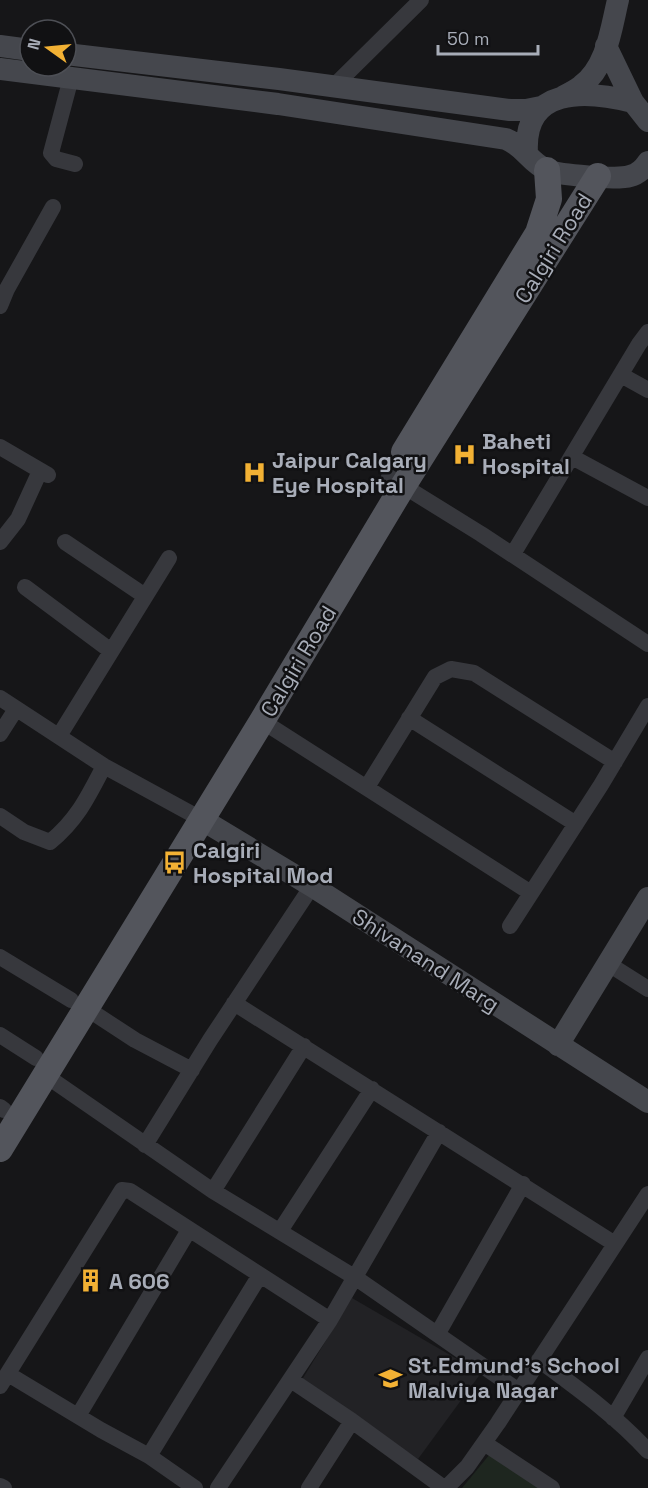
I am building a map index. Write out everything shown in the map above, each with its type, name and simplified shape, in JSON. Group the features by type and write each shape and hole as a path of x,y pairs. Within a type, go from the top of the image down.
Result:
{"main road":[{"path":"78,55 510,110 526,110 541,107 564,96 582,86 590,77 598,66 606,46 618,0"},
{"path":"0,46 18,48"},
{"path":"606,46 633,102 648,121"},
{"path":"0,70 18,72"},
{"path":"71,78 278,104 507,139 517,143 536,164 547,170 598,176 631,176 647,164"},
{"path":"564,96 598,96 633,102"},
{"path":"527,153 526,137 529,123 541,107"},
{"name":"Calgiri Road","path":"194,815 262,721 538,233 549,198 547,170"},
{"name":"Calgiri Road","path":"0,1149 40,1067 396,482 598,176"},
{"name":"Shivanand Marg","path":"194,815 312,886 648,1102"},
{"path":"558,1045 648,898"},
{"name":"Calgiri Road","path":"1,1111 40,1067"}],"street":[{"path":"333,87 421,0"},
{"path":"71,78 51,153 56,159 75,164"},
{"path":"0,306 6,289 53,207"},
{"path":"513,554 648,332"},
{"path":"621,375 648,390"},
{"path":"0,447 44,473 18,519 0,542"},
{"path":"572,457 648,498"},
{"path":"396,482 513,554 648,644"},
{"path":"65,542 145,596"},
{"path":"59,736 168,558"},
{"path":"25,587 111,651"},
{"path":"367,787 435,677 451,669 474,673 615,762"},
{"path":"0,698 104,766 194,815"},
{"path":"510,926 615,762 648,706"},
{"path":"0,734 16,709"},
{"path":"409,718 576,824"},
{"path":"262,721 531,893"},
{"path":"0,816 24,832 50,842 67,828 84,806 104,766"},
{"path":"145,1145 234,1003 312,886"},
{"path":"0,957 135,1040 192,1070"},
{"path":"607,963 648,989"},
{"path":"234,1003 524,1184 615,1244"},
{"path":"0,1035 145,1145 213,1191 356,1278 519,1391"},
{"path":"213,1191 303,1046"},
{"path":"280,1231 372,1089"},
{"path":"218,1488 330,1320 439,1132"},
{"path":"438,1333 524,1184"},
{"path":"195,1488 149,1456 78,1416 4,1380 122,1190 130,1191 330,1320"},
{"path":"291,1380 445,1488 467,1467 484,1443 648,1194"},
{"path":"78,1416 189,1230"},
{"path":"149,1456 260,1275"},
{"path":"613,1418 648,1358"},
{"path":"539,1360 613,1418 648,1451"},
{"path":"309,1488 352,1421"},
{"path":"484,1443 552,1488"},
{"path":"0,1485 4,1488"}],"shaded area":[{"name":"St.Edmund’s School Malviya Nagar","path":"352,1298 481,1373 418,1459 300,1383"},
{"path":"499,1443 559,1488 462,1488"}],"place":[{"name":"Baheti Hospital","path":"464,454"},
{"name":"Jaipur Calgary Eye Hospital","path":"254,473"},
{"name":"Calgiri Hospital Mod","path":"175,863"},
{"name":"A 606","path":"91,1281"},
{"name":"St.Edmund’s School Malviya Nagar","path":"390,1378"}]}
